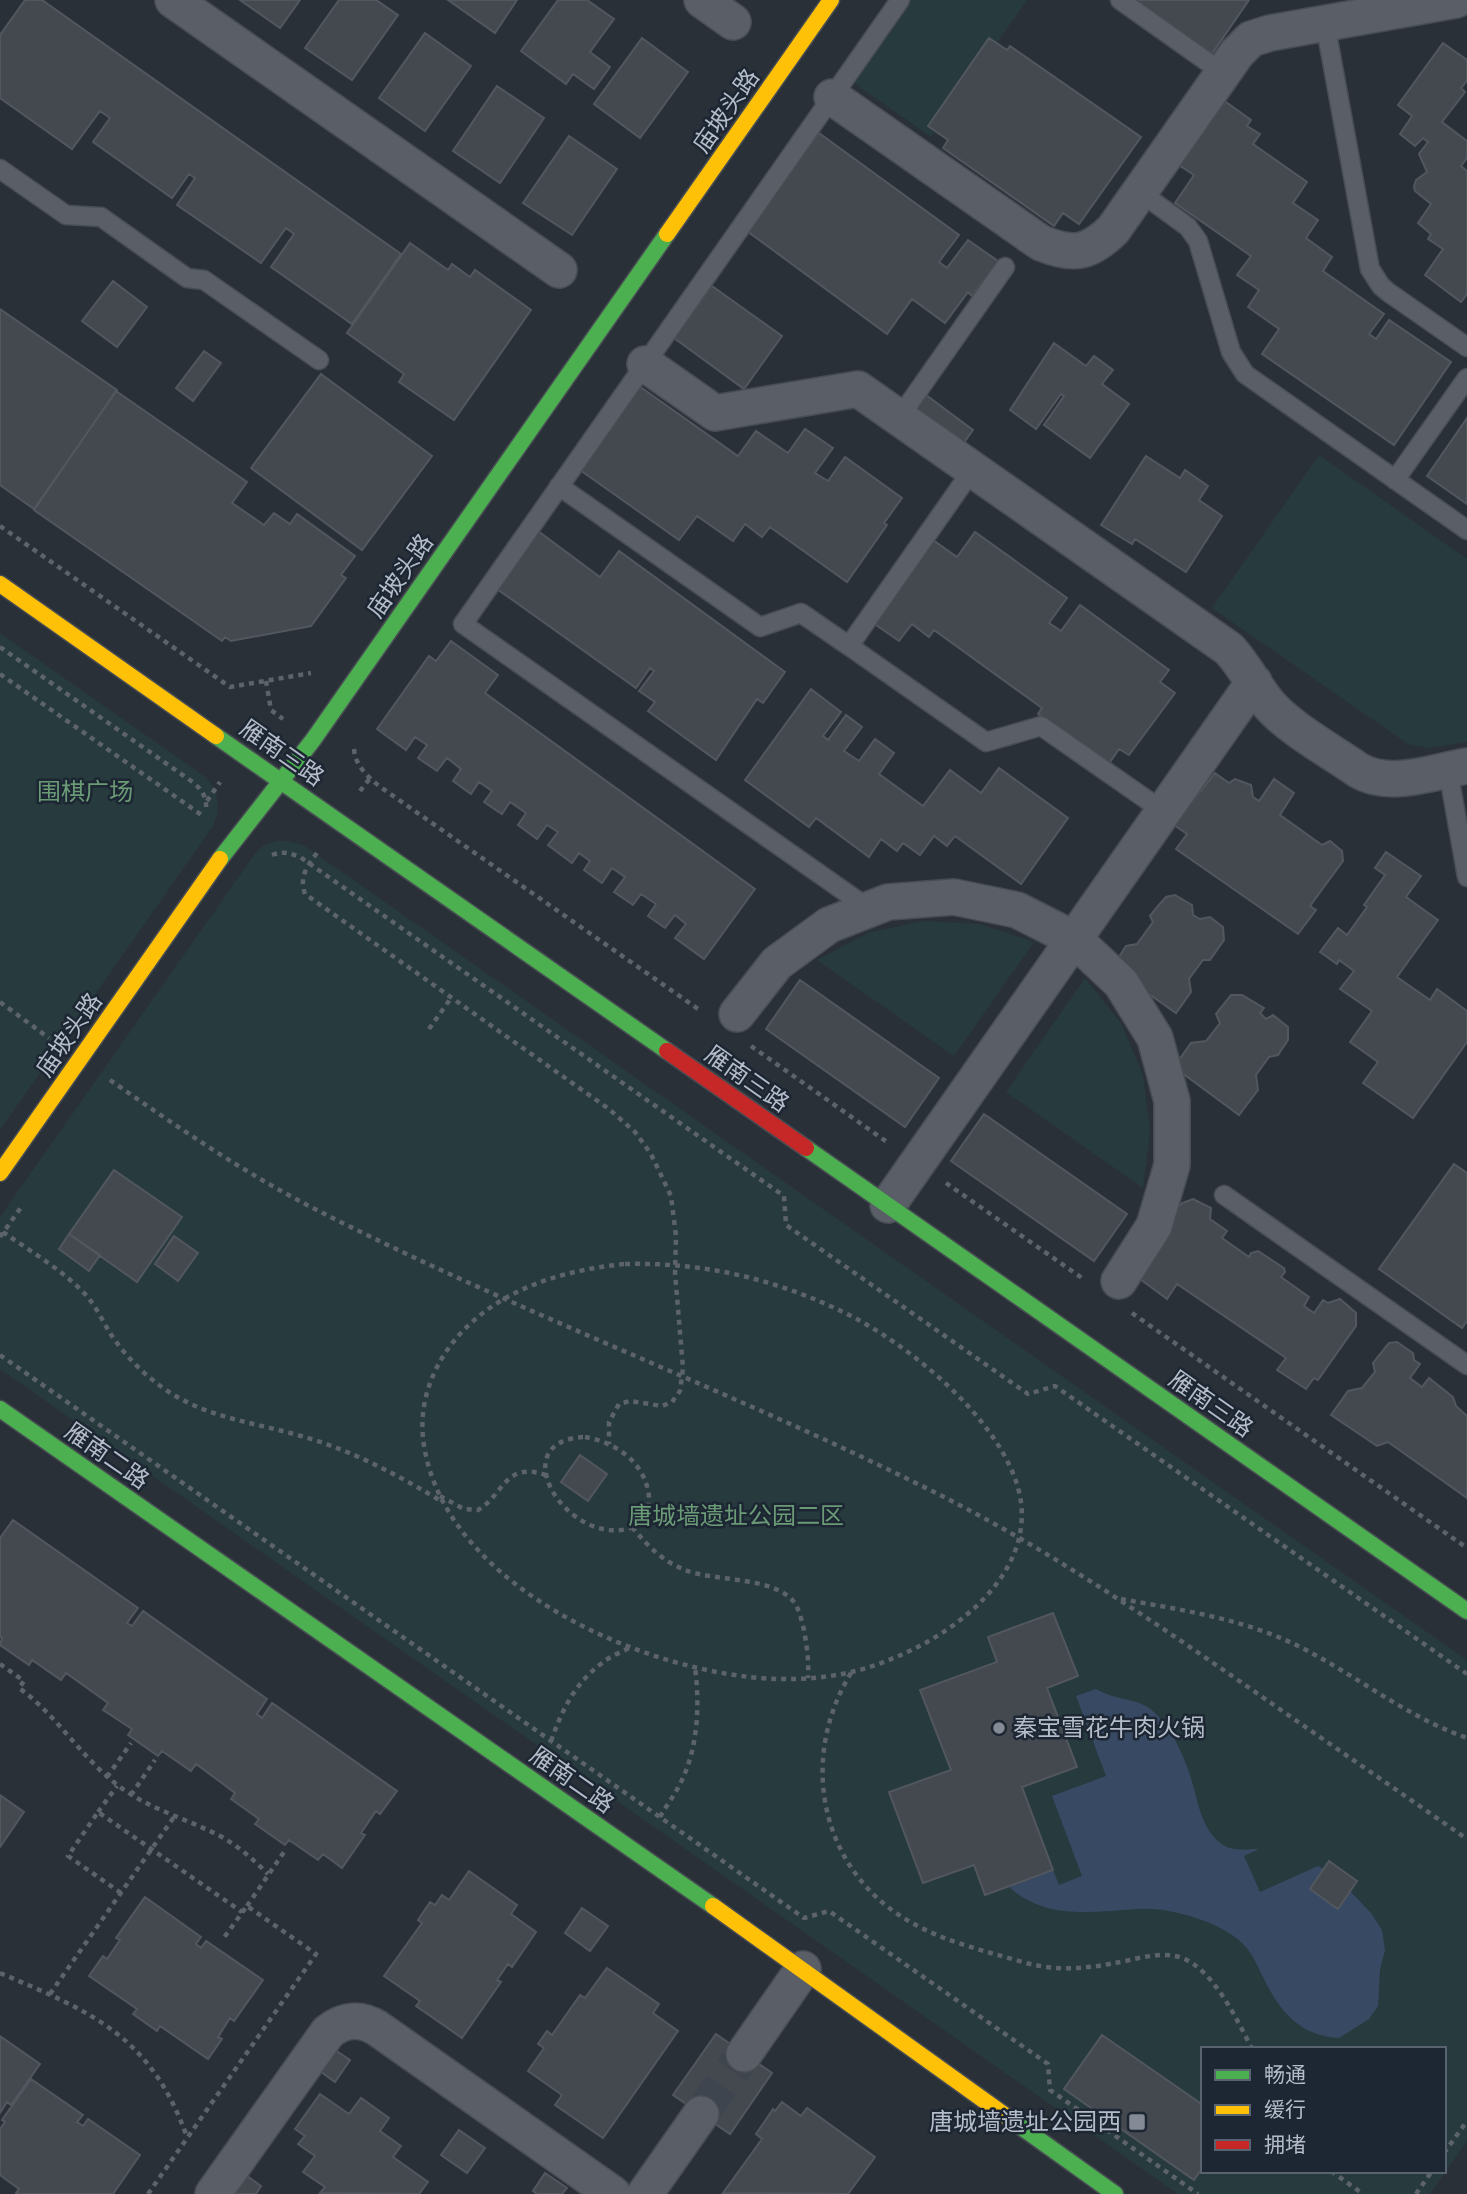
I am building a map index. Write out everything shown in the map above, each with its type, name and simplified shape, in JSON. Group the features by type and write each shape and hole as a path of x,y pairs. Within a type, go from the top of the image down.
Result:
{"street":[{"path":"173,0 559,270"},
{"path":"702,0 733,22"},
{"name":"庙坡头路","path":"0,1173 189,901 313,740 831,0"},
{"path":"832,97 1041,243 1060,251 1080,251 1098,244 1113,230 1223,72 1251,39 1390,5 1456,0"},
{"path":"645,364 715,413 858,389 1229,649 1242,663 1266,701 1280,715 1367,775 1386,780 1458,768"},
{"name":"雁南三路","path":"0,584 1467,1611"},
{"path":"888,1205 1254,682"},
{"path":"737,1014 777,963 829,925 888,902 954,897 1017,910 1074,939 1121,983 1155,1038 1172,1101 1172,1165 1158,1214 1154,1226 1119,1281"},
{"name":"雁南二路","path":"0,1409 803,1969 1115,2194"},
{"path":"744,2054 803,1969"},
{"path":"213,2194 324,2037 334,2027 349,2021 364,2022 377,2028 614,2194"},
{"path":"645,2194 701,2114"}],"lane":[{"path":"868,908 463,624 900,0"},
{"path":"1120,0 1223,72"},
{"path":"1325,23 1370,269 1388,292 1467,347"},
{"path":"0,169 66,215 101,217 187,278 204,280 318,360"},
{"path":"1140,192 1188,227 1198,241 1231,352 1245,374 1467,530"},
{"path":"899,418 1005,267"},
{"path":"1395,480 1467,378"},
{"path":"849,646 973,470"},
{"path":"559,486 761,627 802,613 986,742 1041,726 1164,811"},
{"path":"1458,768 1467,877"},
{"path":"1224,1195 1467,1365"}],"path":[{"path":"0,526 230,687 321,671"},
{"path":"0,647 194,783"},
{"path":"0,674 204,816"},
{"path":"265,681 271,710"},
{"path":"370,778 309,863 303,875 305,894 598,1101 635,1132 659,1167 671,1196 676,1233 675,1265 682,1376 679,1393 670,1404 621,1402 609,1422 609,1444"},
{"path":"266,859 279,852 289,853 309,863 784,1196 786,1225 1028,1394 1055,1386 1467,1674"},
{"path":"429,1029 451,998"},
{"path":"0,1002 50,1038"},
{"path":"102,1091 118,1069"},
{"path":"110,1080 219,1153 313,1208 505,1298 852,1452 1019,1537 1118,1598 1467,1839"},
{"path":"26,1200 2,1235 64,1275 85,1294 124,1352 149,1377 171,1393 220,1416 301,1436 342,1450 461,1508 478,1510 515,1473 528,1471 546,1475"},
{"path":"625,1265 675,1265 734,1273 806,1295 848,1314 910,1353 960,1398 999,1447 1019,1493 1022,1520 1019,1537 1008,1565 995,1584 962,1618 934,1638 898,1657 852,1672 808,1678 747,1676 695,1667 632,1646 572,1619 517,1584 478,1551 460,1531 440,1499 429,1470 423,1438 423,1416 429,1385 439,1362 456,1338 505,1298 540,1282 583,1270 625,1265"},
{"path":"0,1355 804,1918 829,1911 1048,2064 1050,2090 1198,2194"},
{"path":"585,1437 609,1444 633,1462 643,1475 650,1500 647,1515 632,1527 617,1531 605,1530 579,1520 558,1502 546,1475 545,1463 549,1454 553,1447 565,1440 585,1437"},
{"path":"632,1527 652,1551 671,1564 708,1577 765,1586 789,1597 796,1605 803,1625 808,1654 808,1678"},
{"path":"1118,1598 1218,1617 1273,1635 1302,1648 1410,1713 1467,1738"},
{"path":"551,1741 562,1710 579,1684 603,1661 632,1646"},
{"path":"0,1664 24,1681 19,1688 52,1717 117,1786 174,1817 223,1838 268,1874"},
{"path":"660,1817 681,1783 693,1746 698,1707 695,1667"},
{"path":"852,1672 833,1707 825,1736 822,1791 840,1849 859,1877 878,1898 904,1918 929,1932 977,1949 1043,1966 1083,1968 1163,1955 1186,1959 1197,1966 1212,1983 1251,2047"},
{"path":"107,1777 131,1743"},
{"path":"131,1795 155,1760"},
{"path":"117,1786 68,1856 121,1893"},
{"path":"99,1812 242,1912"},
{"path":"50,1994 174,1817"},
{"path":"223,1939 284,1852"},
{"path":"148,2194 316,1954 247,1906"},
{"path":"0,1973 50,1994 103,2022 136,2050 151,2066 173,2100 187,2137"},
{"path":"1446,2150 1467,2121"},
{"path":"1334,2173 1363,2194"},
{"path":"1416,2194 1431,2173"}],"green space":[{"path":"908,0 1027,0 931,137 851,81"},
{"path":"1319,455 1467,559 1467,742 1430,748 1408,744 1212,608"},
{"name":"围棋广场","path":"0,633 204,776 216,793 218,806 213,826 0,1130"},
{"name":"唐城墙遗址公园二区","path":"277,841 289,841 305,846 1467,1660 1467,2141 1446,2171 1446,2047 1201,2047 1201,2173 1445,2173 1430,2194 1178,2194 0,1369 0,1217 254,855 263,846"},
{"path":"923,921 979,924 1034,942 954,1056 817,960 868,933"},
{"path":"1085,978 1121,1023 1143,1075 1150,1131 1143,1188 1006,1092"}],"water":[{"path":"1096,1689 1144,1705 1163,1722 1173,1735 1183,1757 1201,1814 1211,1833 1227,1847 1259,1849 1244,1856 1260,1892 1318,1866 1323,1869 1310,1889 1338,1909 1350,1891 1371,1913 1382,1930 1385,1950 1380,1970 1378,2006 1369,2019 1339,2038 1313,2033 1302,2027 1284,2012 1245,1946 1215,1925 1155,1909 1070,1912 1053,1909 1023,1898 1009,1887 1053,1870 1059,1885 1082,1876 1052,1796 1106,1776 1076,1696"}],"building":[{"path":"25,0 42,0 401,254 352,324 271,267 294,234 286,228 261,263 177,205 195,178 189,174 172,198 93,142 110,118 100,111 72,149 0,98 0,35"},
{"path":"240,0 300,0 280,28"},
{"path":"339,0 376,0 398,15 352,80 305,48"},
{"path":"448,0 517,0 495,33"},
{"path":"558,0 587,0 614,19 590,52 610,67 594,89 573,74 566,84 521,51"},
{"path":"1132,0 1249,0 1211,55"},
{"path":"425,33 471,66 425,131 379,98"},
{"path":"642,38 688,72 640,138 594,104"},
{"path":"989,38 1007,50 1010,46 1141,137 1079,224 1063,213 1054,226 943,148 948,140 928,126"},
{"path":"1443,43 1467,60 1467,81 1461,88 1465,92 1442,122 1467,141 1467,158 1461,166 1467,171 1467,294 1461,302 1425,275 1443,249 1428,239 1431,234 1418,223 1431,204 1415,191 1414,186 1416,180 1427,172 1419,154 1428,142 1423,138 1415,146 1400,134 1412,116 1398,105"},
{"path":"497,86 544,118 500,183 453,151"},
{"path":"1219,97 1251,120 1247,126 1260,134 1253,144 1307,182 1293,203 1318,220 1306,238 1332,257 1323,271 1384,314 1369,334 1376,339 1389,320 1451,362 1394,445 1262,354 1279,329 1248,307 1259,290 1237,275 1251,256 1175,203 1194,175 1174,162"},
{"path":"819,133 959,235 939,262 947,268 968,240 998,261 972,296 968,292 945,323 912,299 887,334 747,231"},
{"path":"569,136 617,169 572,235 523,203"},
{"path":"410,243 448,270 452,264 470,277 475,270 531,310 454,420 399,382 404,374 347,333"},
{"path":"113,281 147,307 117,347 82,321"},
{"path":"712,286 782,336 744,389 674,338"},
{"path":"0,309 117,390 34,509 0,485"},
{"path":"1054,343 1086,366 1094,356 1113,370 1102,384 1129,404 1090,458 1044,425 1064,396 1061,394 1036,429 1010,410"},
{"path":"204,351 221,363 193,401 176,388"},
{"path":"321,374 432,456 362,550 251,468"},
{"path":"639,386 738,456 756,431 788,453 805,429 833,448 815,473 828,481 845,457 902,498 884,523 887,525 847,582 770,527 762,537 745,524 733,541 697,516 679,540 580,470"},
{"path":"914,386 973,430 955,455 896,409"},
{"path":"116,391 247,482 232,503 264,525 274,513 290,524 297,514 355,556 341,575 346,578 311,626 231,641 225,637 222,641 34,510"},
{"path":"1467,418 1467,504 1427,476"},
{"path":"1146,456 1180,478 1185,470 1208,486 1199,500 1222,516 1186,572 1135,539 1132,544 1101,525"},
{"path":"538,531 600,577 619,551 785,672 763,703 757,699 716,760 648,711 655,702 639,691 654,671 650,668 636,688 497,589"},
{"path":"975,532 1067,598 1049,623 1061,631 1080,605 1169,670 1160,682 1175,693 1129,755 1119,749 1108,765 1038,714 1042,708 934,630 929,637 912,624 899,641 863,616 923,533 957,557"},
{"path":"451,641 498,675 485,693 755,889 704,959 675,938 686,924 675,915 665,928 648,916 656,904 641,894 633,905 614,892 625,877 612,868 602,883 584,870 590,861 579,853 572,863 548,845 558,832 547,825 537,839 518,825 526,813 510,802 502,814 484,802 492,791 479,782 471,794 453,781 461,769 447,758 437,771 418,758 427,745 415,737 406,750 377,729 429,656 436,661"},
{"path":"811,689 841,712 823,736 828,740 846,715 862,727 844,751 859,761 875,739 894,753 879,774 923,806 950,770 981,793 999,768 1068,818 1021,884 955,836 947,846 934,836 920,855 903,843 897,851 881,839 869,857 816,818 809,827 745,780"},
{"path":"1215,773 1229,783 1235,779 1251,785 1253,797 1259,801 1274,779 1294,793 1280,815 1322,845 1330,841 1342,851 1343,861 1310,906 1316,910 1298,934 1176,849 1187,834 1174,825"},
{"path":"1386,852 1421,876 1406,897 1438,920 1397,977 1430,1000 1437,989 1467,1011 1467,1042 1413,1118 1363,1083 1378,1062 1350,1042 1372,1011 1340,989 1354,971 1339,960 1337,964 1320,952 1338,928 1347,935 1367,907 1364,905 1385,875 1375,868"},
{"path":"1175,895 1192,905 1193,915 1200,919 1210,917 1223,927 1224,940 1210,960 1203,960 1189,979 1191,992 1176,1013 1112,968 1126,946 1137,944 1153,922 1150,916 1158,906 1166,897"},
{"path":"800,980 939,1078 905,1127 766,1029"},
{"path":"1231,995 1242,995 1264,1008 1260,1013 1266,1019 1273,1015 1288,1027 1288,1040 1278,1055 1269,1057 1256,1075 1258,1090 1239,1115 1174,1067 1191,1043 1206,1041 1220,1023 1216,1014"},
{"path":"984,1114 1127,1214 1094,1261 951,1161"},
{"path":"1454,1164 1467,1173 1467,1321 1462,1328 1379,1269"},
{"path":"114,1170 182,1217 137,1282 69,1234"},
{"path":"1193,1199 1211,1208 1210,1219 1227,1231 1222,1238 1249,1257 1251,1253 1258,1251 1284,1268 1285,1272 1281,1277 1309,1297 1304,1306 1314,1313 1323,1300 1328,1303 1340,1299 1356,1313 1356,1326 1318,1380 1314,1378 1306,1389 1277,1370 1286,1358 1177,1284 1167,1299 1132,1273 1158,1250 1171,1232 1164,1226 1176,1209 1182,1203"},
{"path":"69,1234 100,1255 89,1271 59,1249"},
{"path":"174,1236 198,1253 178,1281 155,1264"},
{"path":"1397,1342 1413,1353 1414,1360 1420,1364 1410,1378 1422,1387 1429,1378 1453,1397 1456,1406 1467,1416 1467,1498 1388,1442 1377,1446 1331,1415 1348,1391 1362,1388 1375,1372 1373,1363 1389,1343"},
{"path":"580,1455 607,1474 588,1501 561,1482"},
{"path":"13,1520 138,1608 127,1623 132,1626 143,1611 267,1699 257,1714 262,1718 272,1703 397,1791 380,1814 376,1811 361,1833 365,1835 342,1868 323,1854 318,1860 289,1840 285,1845 255,1824 259,1819 231,1799 235,1793 196,1764 191,1771 162,1751 158,1756 128,1735 132,1729 103,1710 108,1703 66,1673 61,1680 32,1660 29,1665 0,1645 0,1538"},
{"name":"秦宝雪花牛肉火锅","path":"1053,1613 1078,1676 1047,1688 1077,1767 1022,1787 1053,1870 985,1895 974,1865 923,1883 889,1792 951,1770 920,1690 997,1662 988,1637"},
{"path":"0,1795 24,1812 0,1847"},
{"path":"1329,1861 1357,1881 1338,1909 1310,1889"},
{"path":"469,1871 517,1905 511,1914 536,1932 512,1967 508,1964 497,1980 501,1982 462,2038 416,2006 420,2001 384,1976 422,1923 418,1920 430,1902 435,1905 442,1895 449,1900"},
{"path":"145,1897 201,1937 196,1944 201,1948 206,1941 263,1980 234,2021 230,2018 218,2037 222,2039 208,2059 160,2026 157,2031 133,2014 137,2009 89,1976 103,1956 107,1959 120,1940 116,1938"},
{"path":"582,1908 608,1926 590,1951 565,1933"},
{"path":"607,1968 659,2004 653,2013 678,2031 603,2138 555,2105 562,2095 528,2071 544,2048 538,2044 547,2031 552,2035 580,1995 585,1998"},
{"path":"716,2034 772,2073 730,2134 673,2095"},
{"path":"1102,2035 1201,2104 1201,2170 1194,2180 1064,2089"},
{"path":"0,2036 40,2064 11,2105 7,2102 0,2113"},
{"path":"332,2048 350,2060 335,2082 317,2069"},
{"path":"31,2079 83,2115 77,2122 83,2126 88,2119 140,2155 113,2194 18,2194 16,2193 19,2189 0,2175 0,2129 5,2122 2,2120"},
{"path":"320,2094 349,2114 361,2098 389,2118 380,2131 401,2146 393,2157 428,2182 419,2194 320,2193 325,2187 303,2172 315,2156 298,2144 305,2136 295,2129"},
{"path":"782,2102 801,2116 807,2108 875,2157 848,2194 723,2193 762,2139 756,2134 773,2109 775,2111"},
{"path":"459,2130 485,2148 467,2173 441,2155"},
{"path":"243,2173 261,2186 256,2194 229,2194"},
{"path":"545,2173 567,2188 562,2194 537,2194 533,2191"}],"tunnel":[{"path":"701,2114 744,2054"}],"traffic: fast":[{"path":"220,859 313,740 667,234"},
{"path":"216,736 667,1051"},
{"path":"806,1148 1467,1611"},
{"path":"0,1409 713,1906"},
{"path":"1010,2119 1115,2194"}],"traffic: slow":[{"path":"667,234 831,0"},
{"path":"0,584 216,736"},
{"path":"0,1173 220,859"},
{"path":"713,1906 1010,2119"}],"traffic: jam":[{"path":"667,1051 806,1148"}],"place":[{"name":"秦宝雪花牛肉火锅","path":"999,1728"},
{"name":"唐城墙遗址公园西","path":"1137,2122"}]}
